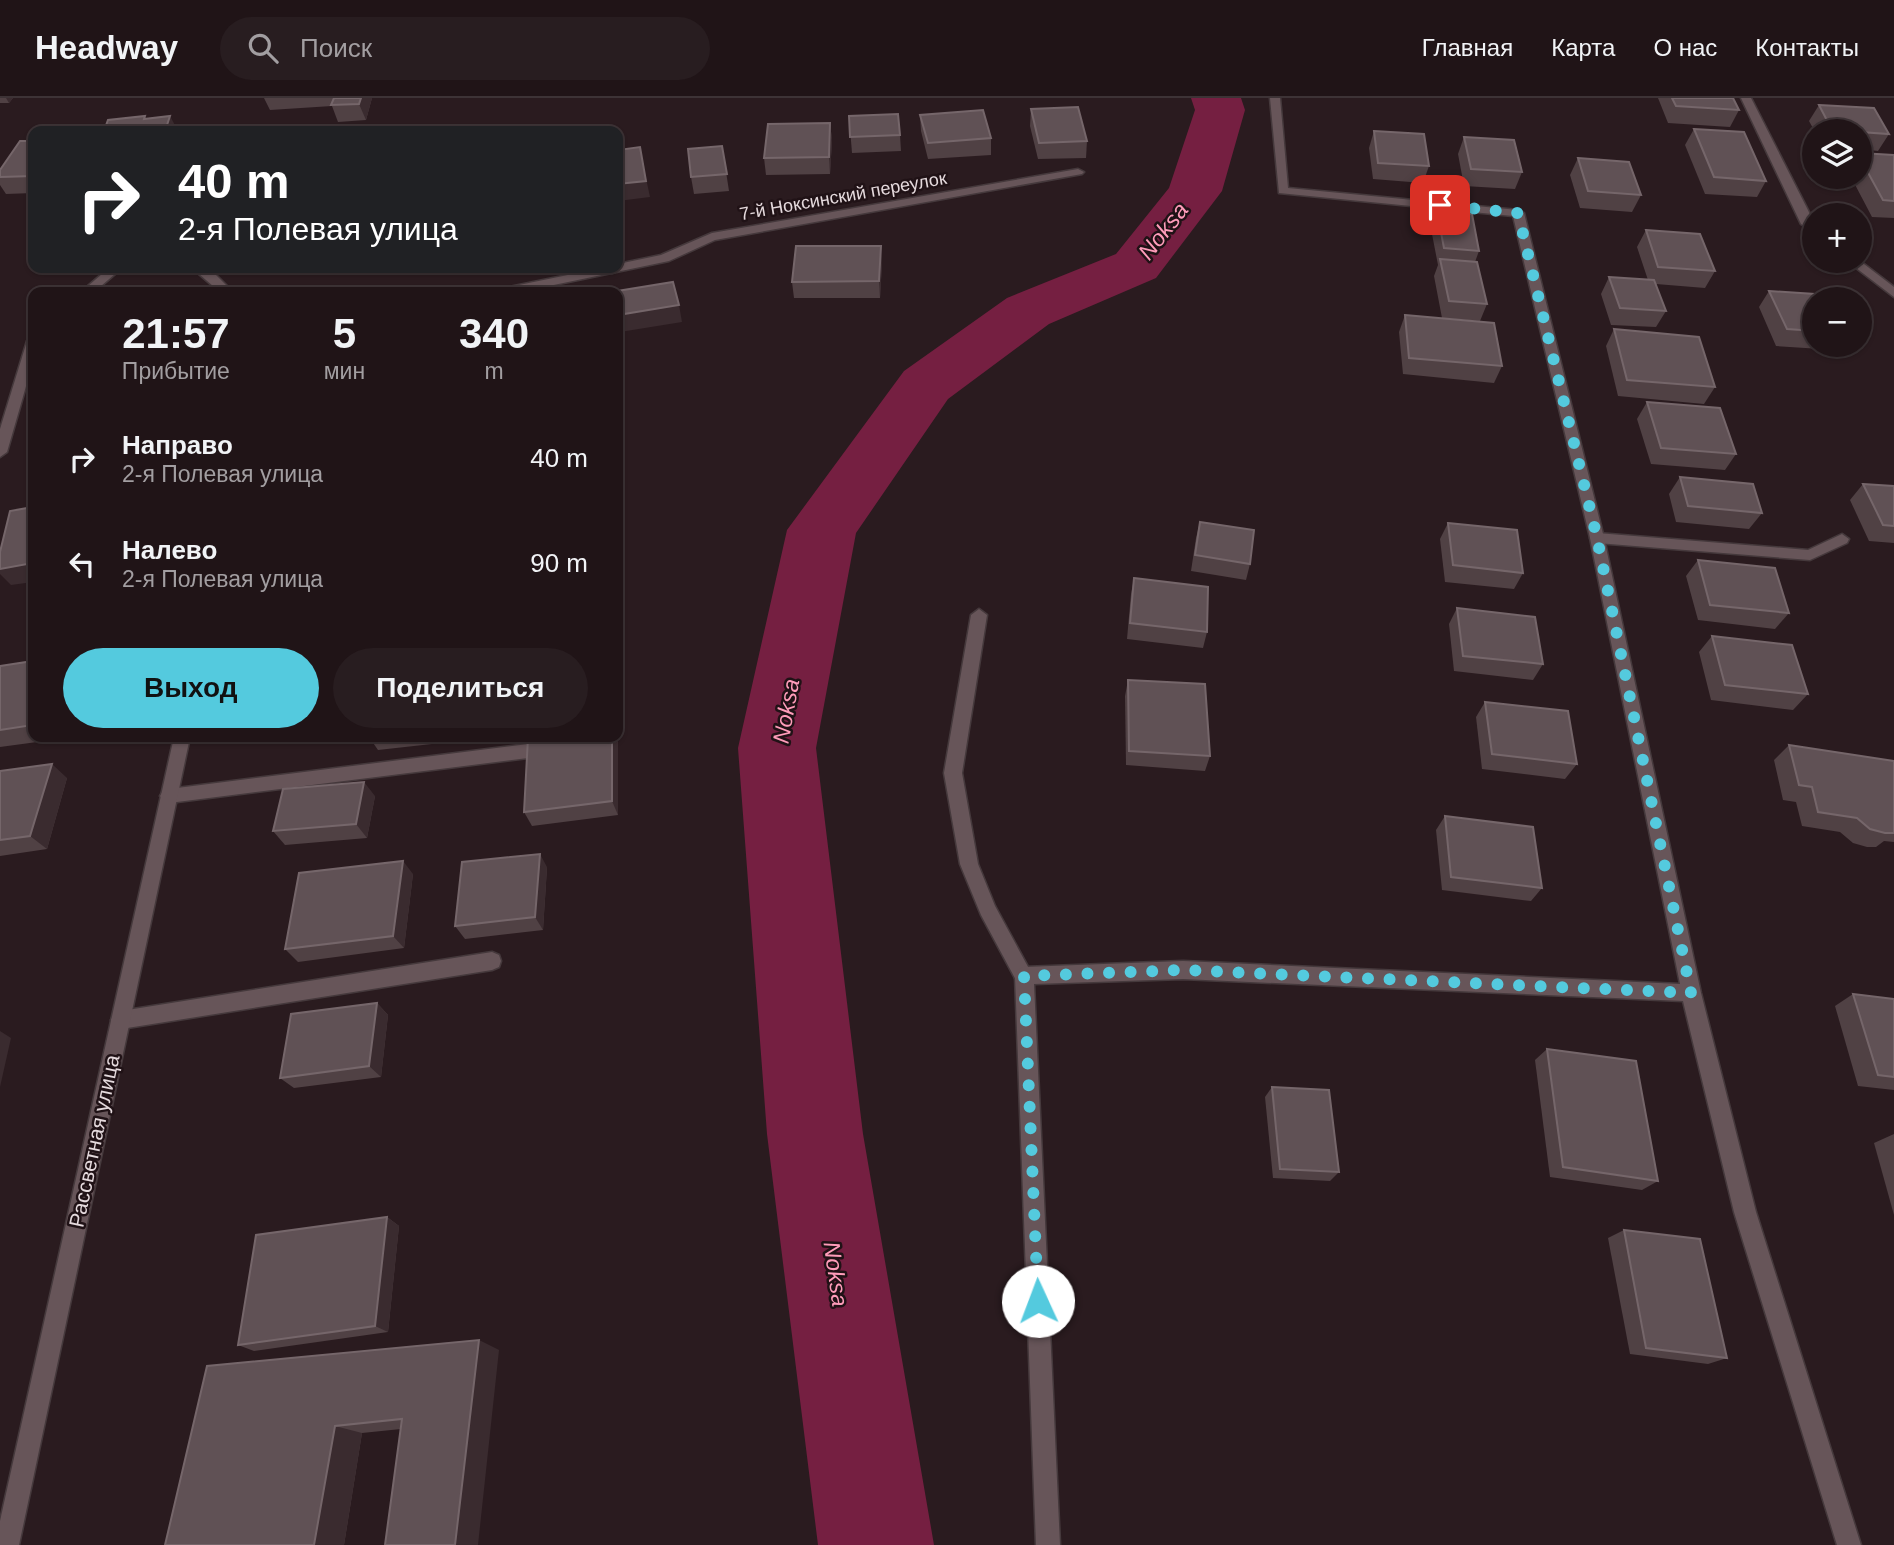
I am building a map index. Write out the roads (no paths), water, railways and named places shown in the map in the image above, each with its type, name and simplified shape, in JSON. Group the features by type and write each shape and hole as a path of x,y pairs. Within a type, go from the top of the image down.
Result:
{"street":[{"path":"1275,98 1283,191 1518,213 1597,538 1691,993 1745,1212 1849,1545"},
{"path":"1746,98 1802,214"},
{"name":"7-й Ноксинский переулок","path":"623,267 665,258 712,237 1078,172"},
{"path":"93,287 111,273"},
{"path":"207,273 222,287"},
{"name":"7-й Ноксинский переулок","path":"528,287 594,273"},
{"path":"1868,273 1894,293"},
{"path":"0,452 28,358"},
{"path":"1597,538 1810,555 1842,540"},
{"path":"979,615 953,773 969,864 987,909 1024,976 1048,1545"},
{"name":"Рассветная улица","path":"7,1545 181,742"},
{"path":"169,796 528,751"},
{"path":"121,1020 492,961"},
{"path":"1024,976 1183,970 1691,993"}],"waterway":[{"name":"Noksa","path":"876,1545 815,1134 777,748 822,530 926,385 1028,311 1136,266 1195,191 1220,110 1216,98"}]}
